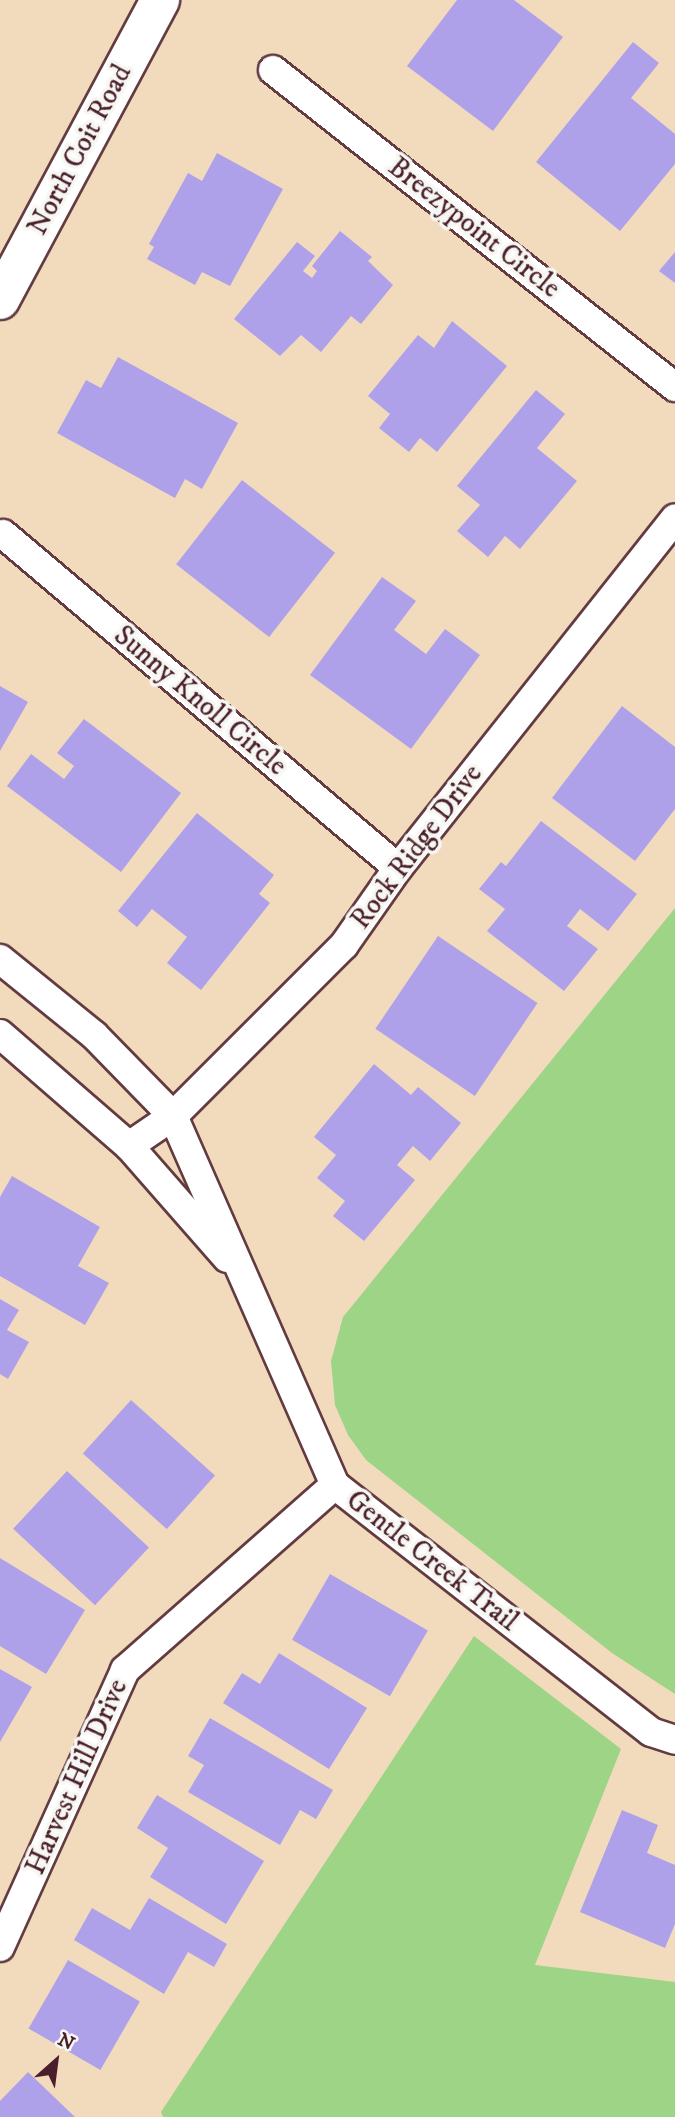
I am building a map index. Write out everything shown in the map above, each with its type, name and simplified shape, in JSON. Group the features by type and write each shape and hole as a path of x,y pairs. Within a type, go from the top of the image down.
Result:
{"street":[{"name":"North Coit Road","path":"0,300 160,0"},
{"name":"Breezypoint Circle","path":"273,70 675,387"},
{"name":"Rock Ridge Drive","path":"129,1146 173,1116 344,945 398,868 675,519"},
{"name":"Sunny Knoll Circle","path":"3,534 398,868"},
{"name":"Gentle Creek Trail","path":"0,959 94,1035 173,1116 335,1485 651,1732 675,1740"},
{"name":"Gentle Creek Trail","path":"0,1034 129,1146 247,1282"},
{"name":"Harvest Hill Drive","path":"0,1947 125,1670 335,1485"}],"green space":[{"path":"675,908 675,1694 612,1653 366,1460 348,1435 335,1405 331,1361 343,1317"},
{"path":"474,1636 621,1749 535,1965 675,1982 675,2117 163,2117 161,2112"}],"building":[{"path":"457,0 514,0 563,37 493,131 407,66"},
{"path":"633,42 659,63 631,98 675,134 675,164 620,231 536,162"},
{"path":"217,153 283,189 230,286 202,272 195,285 147,259 154,247 149,244 188,173 202,181"},
{"path":"340,231 372,257 368,261 393,285 361,324 351,316 321,352 301,335 280,356 234,319 297,242 315,256 303,271 312,278 317,271 312,266"},
{"path":"675,252 675,283 659,271"},
{"path":"452,321 507,366 437,452 420,438 409,452 379,428 390,414 368,396 418,335 434,348"},
{"path":"118,357 238,423 202,489 185,479 175,498 57,433 86,380 101,388"},
{"path":"536,390 565,414 537,448 577,481 520,549 505,536 488,557 457,531 480,505 457,486"},
{"path":"242,480 335,553 269,637 176,564"},
{"path":"382,577 416,601 394,630 426,654 445,629 480,655 411,749 310,675"},
{"path":"0,686 28,702 0,751"},
{"path":"622,706 675,747 675,809 635,861 552,798"},
{"path":"84,719 181,793 121,872 7,786 31,754 64,779 74,766 57,753"},
{"path":"197,813 274,875 259,894 270,903 201,990 167,963 187,937 152,909 137,927 118,911"},
{"path":"541,821 637,894 608,931 580,909 567,926 598,949 564,991 487,931 505,909 479,889 501,862 506,866"},
{"path":"438,936 537,1003 475,1096 375,1029"},
{"path":"374,1064 411,1095 418,1087 461,1123 430,1161 413,1146 397,1165 415,1180 364,1241 333,1216 345,1201 317,1178 336,1155 314,1137"},
{"path":"12,1176 100,1227 78,1266 109,1283 85,1325 0,1276 0,1197"},
{"path":"0,1299 19,1310 7,1330 29,1342 8,1379 0,1374"},
{"path":"131,1400 215,1476 167,1529 83,1454"},
{"path":"67,1471 149,1547 95,1605 13,1529"},
{"path":"0,1558 85,1610 46,1674 0,1646"},
{"path":"330,1574 428,1630 390,1696 292,1640"},
{"path":"279,1653 367,1708 329,1769 223,1703 242,1673 260,1684"},
{"path":"0,1669 32,1687 0,1742"},
{"path":"210,1718 333,1790 316,1819 300,1810 280,1845 188,1792 204,1765 188,1756"},
{"path":"157,1795 264,1861 226,1924 150,1877 168,1848 137,1828"},
{"path":"622,1810 658,1825 647,1853 675,1865 675,1924 665,1948 580,1912"},
{"path":"149,1898 227,1944 214,1967 188,1952 164,1994 74,1940 92,1908 130,1930"},
{"path":"68,1960 140,2002 100,2070 28,2028"},
{"path":"28,2072 75,2117 0,2117 0,2101"}]}
